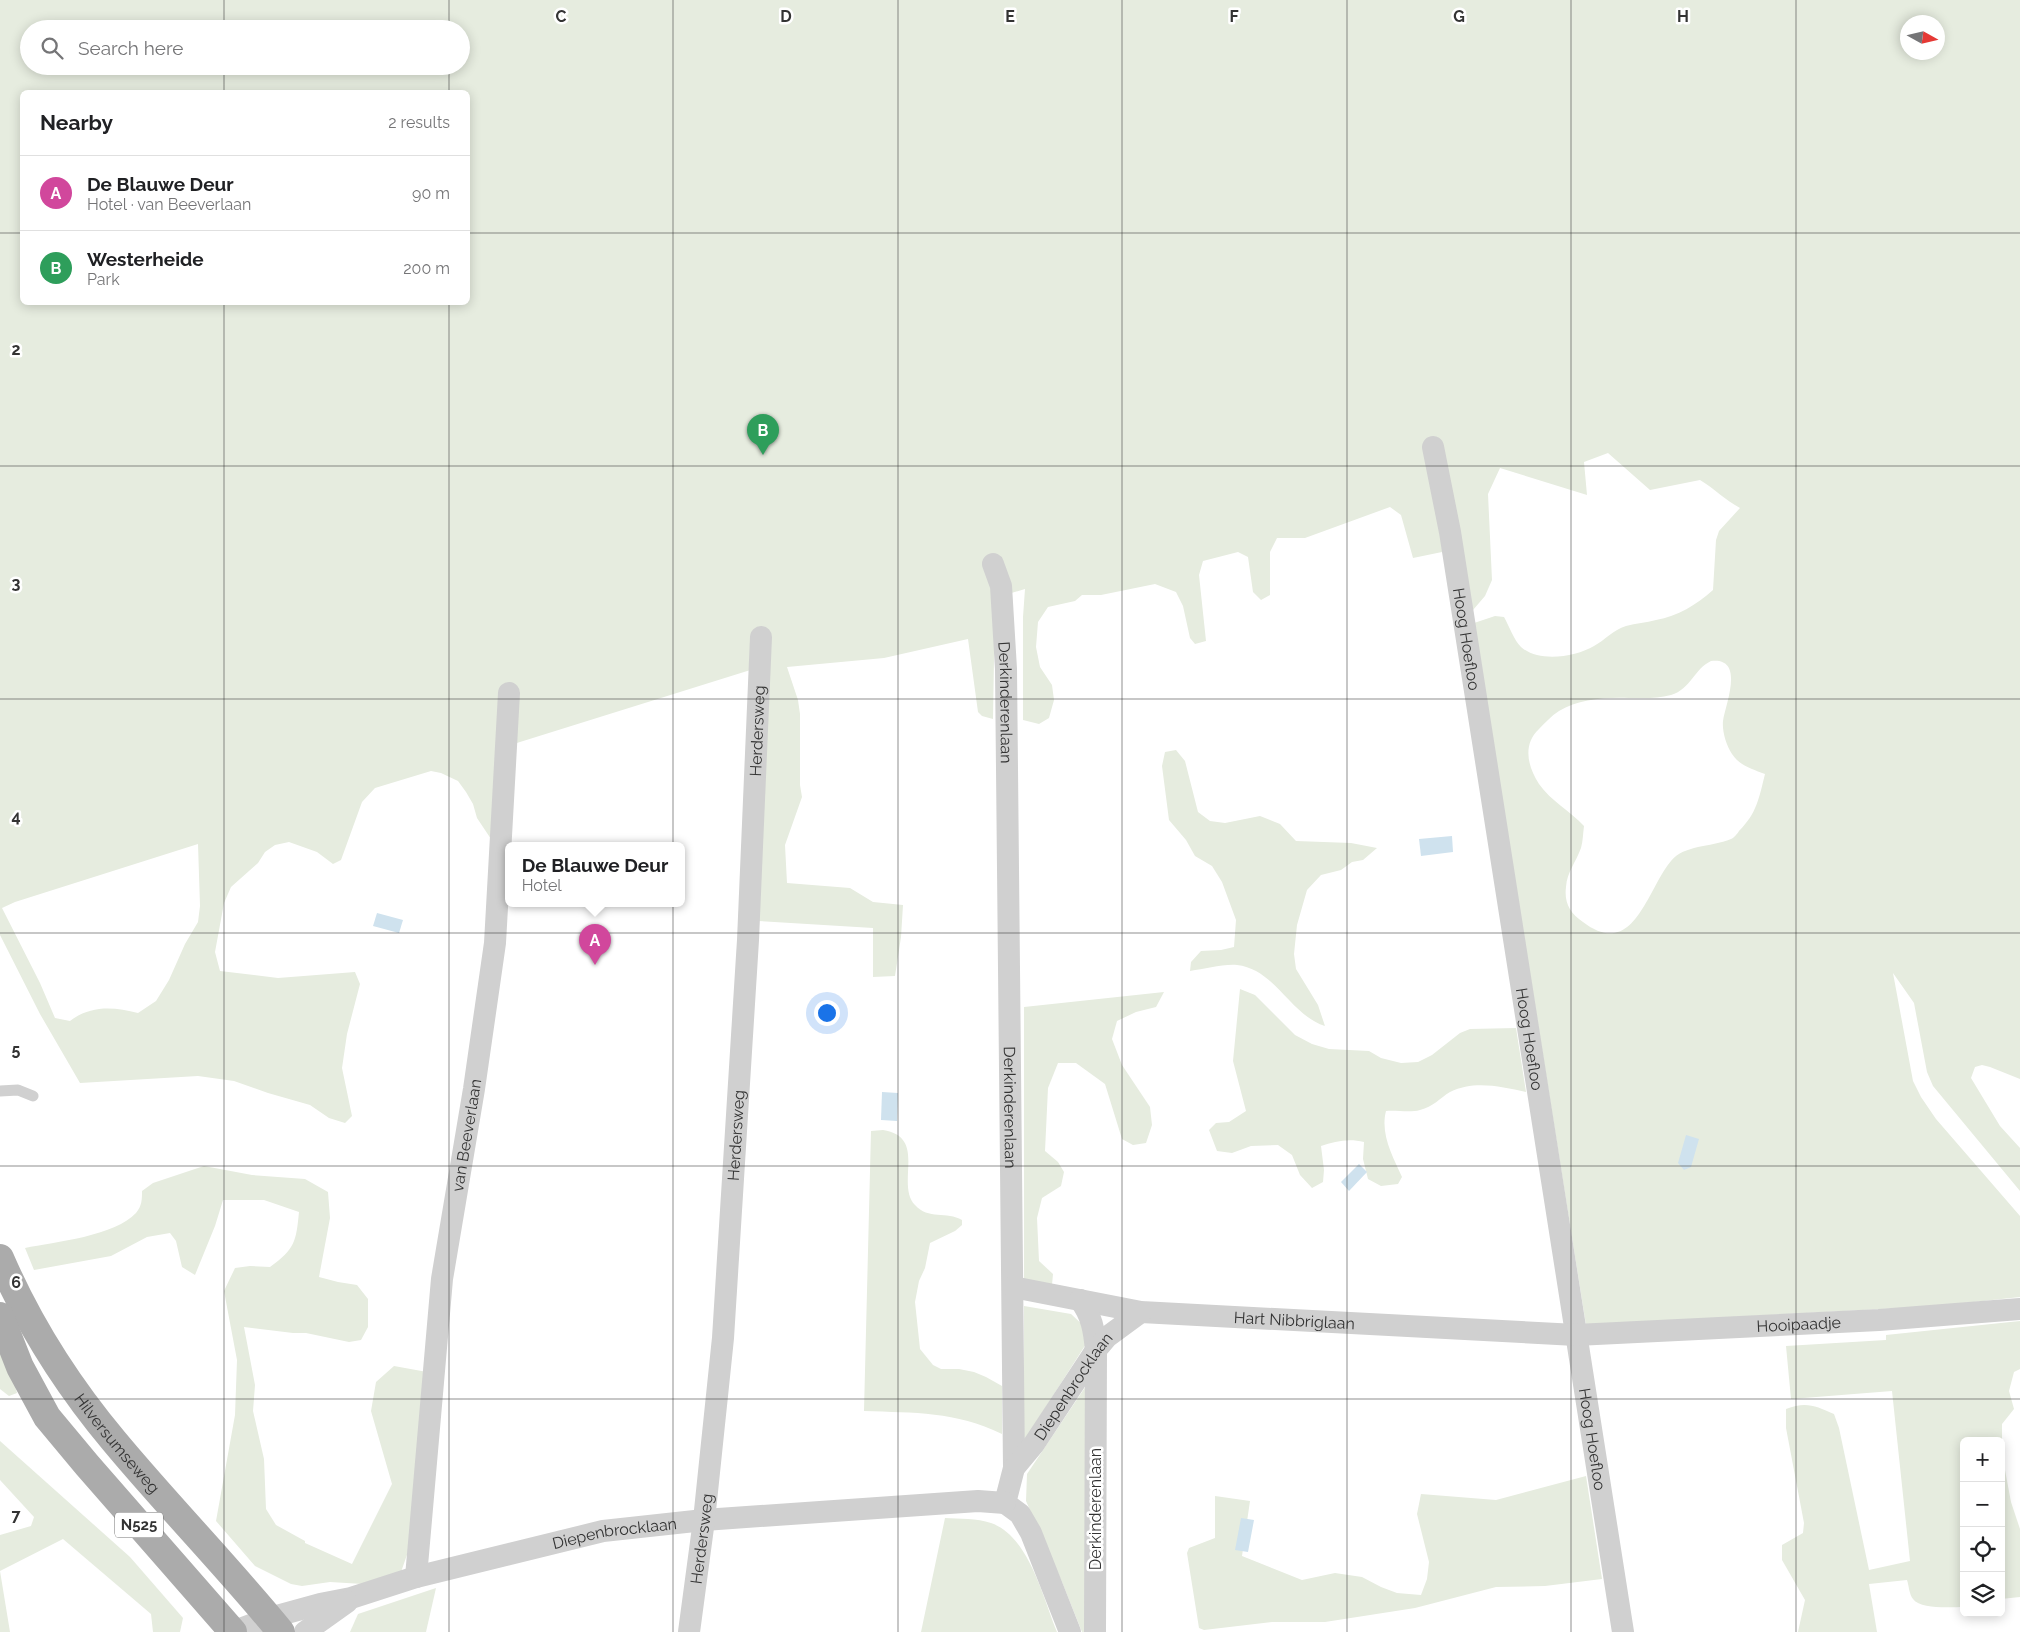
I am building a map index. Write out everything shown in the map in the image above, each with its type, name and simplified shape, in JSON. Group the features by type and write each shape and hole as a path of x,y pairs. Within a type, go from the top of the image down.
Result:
{"main road":[{"name":"Hilversumseweg","path":"0,1258 14,1289 50,1353 113,1440 275,1625"},
{"name":"N525","path":"0,1316 20,1367 47,1417 86,1466 233,1632"}],"street":[{"name":"Hoog Hoefloo","path":"1433,447 1451,542 1623,1632"},
{"name":"Derkinderenlaan","path":"993,564 1001,586 1006,669 1014,1468 1004,1503"},
{"name":"Herdersweg","path":"689,1632 704,1520 723,1338 748,940 761,638"},
{"name":"van Beeverlaan","path":"416,1577 442,1279 474,1088 495,943 509,693"},
{"name":"Hart Nibbriglaan","path":"1013,1287 1141,1312 1576,1335"},
{"name":"Derkinderenlaan","path":"1080,1300 1088,1310 1093,1325 1096,1350 1095,1632"},
{"name":"Hooipaadje","path":"1576,1335 1879,1320 2020,1309"},
{"name":"Diepenbrocklaan","path":"1014,1468 1034,1444 1096,1350 1107,1337 1141,1312"},
{"name":"Diepenbrocklaan","path":"233,1632 275,1625 320,1604 352,1598 416,1577 602,1531 704,1520 978,1501 1004,1503"},
{"path":"1004,1503 1020,1514 1031,1533 1070,1632"},
{"name":"Diepenbrocklaan","path":"305,1632 352,1598"}],"lane":[{"path":"0,1091 18,1090 33,1096"}],"shaded area":[{"path":"0,0 2020,0 2020,1079 1982,1065 1975,1067 1971,1078 2000,1126 2020,1148 2020,1191 1933,1086 1927,1072 1914,1003 1893,973 1913,1081 1921,1097 1936,1119 2020,1216 2020,1297 1937,1306 1586,1325 1474,623 1495,616 1504,617 1521,647 1537,655 1557,657 1586,650 1626,626 1679,613 1713,590 1716,540 1719,531 1740,508 1700,480 1650,490 1608,453 1584,462 1587,495 1500,468 1488,494 1492,580 1485,596 1473,610 1442,552 1413,558 1401,515 1390,507 1305,538 1277,538 1270,552 1270,595 1261,600 1253,592 1248,557 1238,552 1203,561 1199,575 1206,641 1195,644 1190,638 1183,606 1176,592 1155,584 1101,595 1082,595 1075,601 1048,607 1038,622 1036,647 1040,667 1052,685 1054,700 1049,718 1039,724 1023,720 1023,617 1025,589 995,598 993,719 982,716 978,712 968,639 884,658 787,667 798,700 800,714 800,785 802,797 785,845 787,883 850,888 873,902 903,905 901,937 895,976 873,977 873,928 758,921 766,665 498,749 491,839 477,818 473,804 458,781 441,773 431,771 375,788 362,802 341,860 333,864 317,852 289,842 275,845 265,852 258,863 231,887 224,903 215,952 220,971 278,978 355,972 360,984 347,1034 342,1068 352,1116 345,1123 329,1118 310,1105 234,1081 198,1076 80,1083 40,1014 0,935","holes":["1711,661 1722,662 1728,666 1731,674 1731,684 1723,721 1728,746 1735,758 1747,767 1765,774 1754,811 1732,838 1719,843 1686,850 1674,858 1662,873 1637,917 1627,927 1615,933 1600,932 1578,919 1571,911 1566,898 1567,882 1581,848 1584,826 1549,796 1539,784 1530,763 1530,742 1548,720 1567,707 1584,701 1650,698 1671,695 1688,684 1700,669","198,844 200,906 198,922 185,944 169,980 156,1001 138,1013 120,1009 103,1009 86,1012 70,1021 55,1018 40,983 2,908 15,902"]},
{"path":"1176,750 1185,761 1198,812 1210,821 1225,823 1260,816 1280,824 1296,841 1351,843 1377,848 1363,860 1352,862 1341,870 1321,875 1307,890 1297,925 1294,954 1296,969 1318,1005 1325,1026 1302,1012 1272,983 1250,968 1231,965 1190,971 1191,962 1201,951 1234,947 1236,920 1222,882 1212,866 1195,856 1186,840 1169,820 1162,766 1165,752"},
{"path":"1240,989 1255,995 1295,1035 1312,1044 1329,1049 1369,1051 1381,1058 1401,1063 1418,1062 1432,1055 1460,1033 1470,1029 1516,1028 1526,1092 1488,1086 1469,1086 1450,1092 1425,1109 1386,1111 1386,1137 1402,1177 1398,1184 1381,1186 1368,1179 1363,1159 1364,1142 1347,1140 1321,1146 1324,1170 1323,1182 1312,1188 1300,1175 1292,1155 1278,1145 1251,1146 1232,1153 1217,1151 1209,1130 1216,1123 1229,1122 1246,1111 1233,1061"},
{"path":"1164,992 1156,1007 1136,1012 1117,1021 1112,1039 1122,1065 1150,1107 1152,1125 1146,1143 1133,1145 1122,1139 1105,1084 1076,1063 1058,1063 1048,1088 1045,1151 1058,1162 1064,1172 1061,1186 1042,1198 1037,1218 1039,1261 1053,1274 1052,1285 1024,1280 1024,1007"},
{"path":"883,1130 896,1134 904,1142 908,1151 908,1185 910,1196 915,1205 920,1210 932,1214 956,1217 962,1220 962,1225 955,1231 930,1243 915,1302 920,1349 933,1365 941,1369 959,1369 974,1372 1002,1386 1002,1434 985,1426 951,1417 918,1413 864,1411 871,1131"},
{"path":"204,1166 252,1175 305,1179 328,1192 330,1218 319,1277 357,1285 368,1299 368,1327 361,1340 349,1342 306,1333 244,1327 255,1385 253,1411 264,1459 266,1509 276,1525 305,1541 305,1543 352,1564 392,1484 371,1411 376,1382 394,1366 427,1372 409,1549 401,1572 363,1584 330,1582 302,1586 291,1584 255,1566 216,1521 235,1415 237,1360 224,1291 235,1268 250,1266 270,1267 285,1255 295,1238 299,1212 264,1200 223,1200 215,1226 195,1275 182,1267 176,1241 170,1233 147,1237 111,1256 34,1270 25,1248 84,1237 114,1227 136,1213 141,1205 142,1191 153,1183"},
{"path":"1024,1306 1071,1314 1086,1328 1086,1344 1017,1452 1024,1364"},
{"path":"2020,1321 2020,1369 2014,1372 2009,1391 2014,1409 2002,1424 2002,1437 1960,1437 1960,1607 1937,1607 1917,1603 1911,1595 1907,1580 1869,1584 1877,1632 1798,1632 1805,1600 1782,1560 1782,1545 1803,1533 1804,1523 1786,1428 1786,1409 1799,1405 1811,1405 1834,1414 1839,1428 1869,1570 1910,1561 1892,1391 1791,1399 1786,1346 1886,1340 1886,1335"},
{"path":"0,1331 17,1393 9,1396 0,1389"},
{"path":"1092,1377 1093,1632 1082,1632 1026,1501 1027,1474"},
{"path":"0,1441 130,1557 183,1618 180,1632 153,1632 151,1614 63,1539 0,1571 0,1535 31,1526 34,1517 0,1480"},
{"path":"2005,1470 2011,1502 2020,1529 2020,1597 2005,1599"},
{"path":"1586,1476 1602,1579 1545,1586 1496,1587 1415,1608 1325,1622 1272,1622 1204,1630 1199,1628 1187,1553 1189,1548 1215,1538 1215,1496 1250,1501 1242,1556 1302,1580 1335,1573 1362,1577 1397,1593 1421,1595 1427,1579 1429,1562 1417,1514 1421,1494 1496,1500"},
{"path":"945,1518 986,1521 1004,1530 1015,1541 1025,1554 1033,1570 1057,1632 921,1632"},
{"path":"0,1571 10,1632 0,1632"},
{"path":"436,1588 426,1632 350,1632 358,1614"}],"water":[{"path":"1452,836 1453,852 1421,856 1419,839"},
{"path":"377,913 403,920 399,933 373,926"},
{"path":"882,1092 898,1093 897,1121 881,1120"},
{"path":"1686,1135 1699,1139 1691,1167 1684,1170 1678,1163"},
{"path":"1359,1164 1367,1172 1349,1191 1341,1182"},
{"path":"1241,1518 1254,1520 1248,1552 1235,1550"}],"place":[{"name":"Westerheide","path":"763,455"},
{"name":"De Blauwe Deur","path":"595,965"}]}
